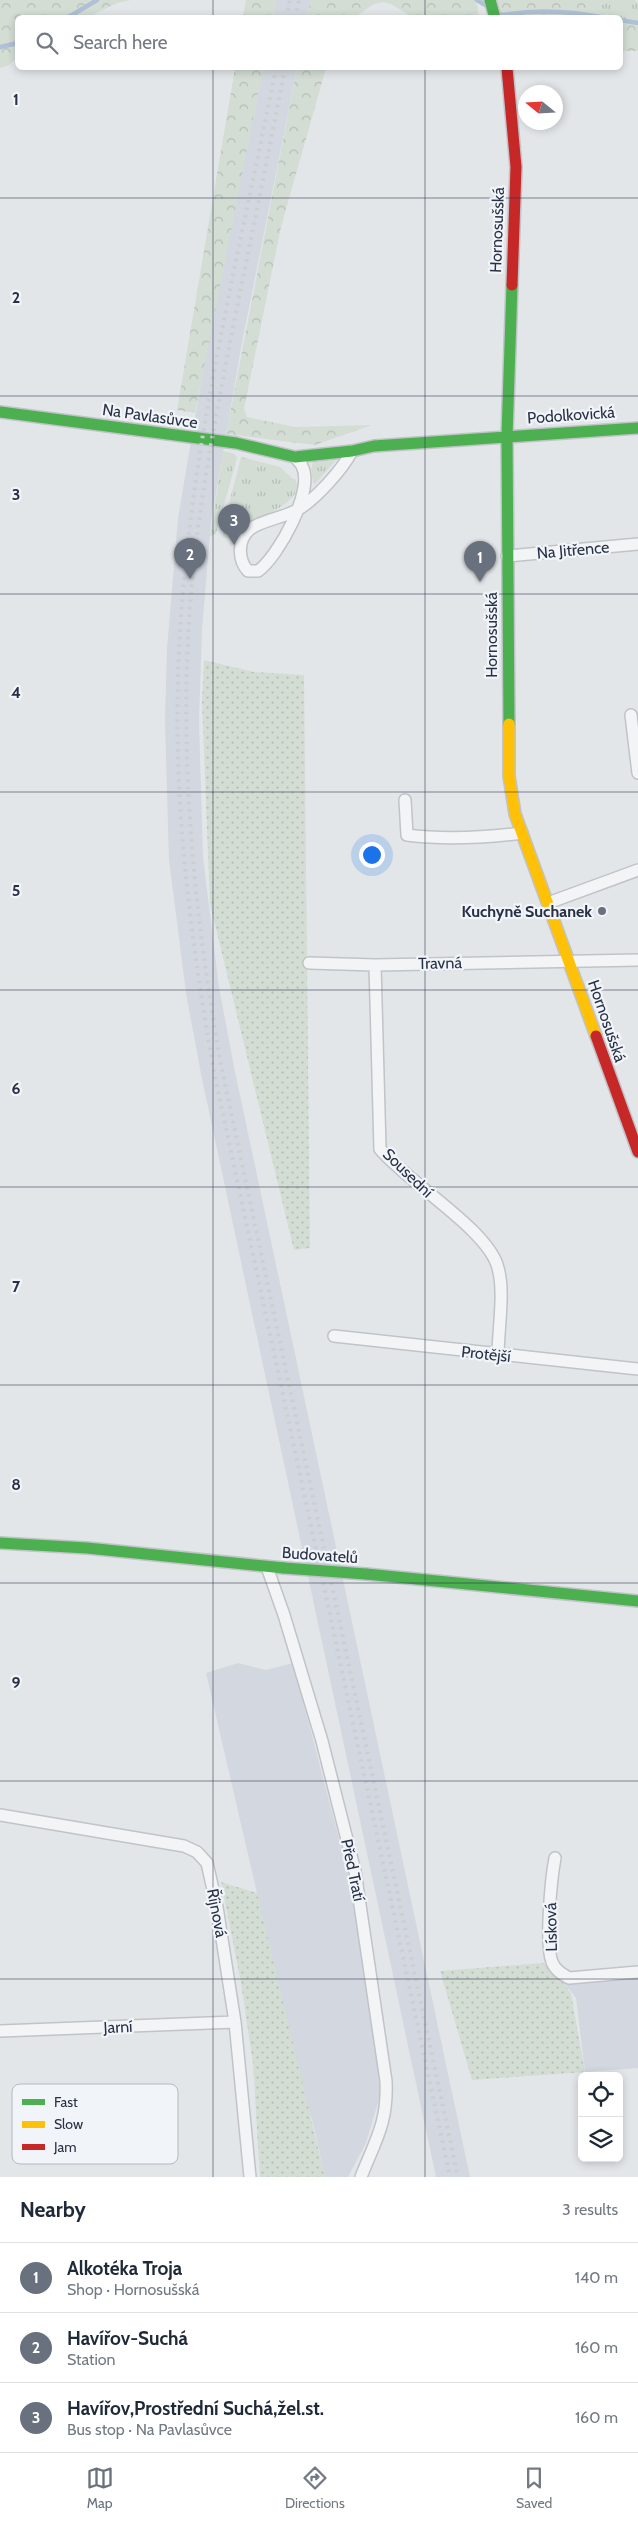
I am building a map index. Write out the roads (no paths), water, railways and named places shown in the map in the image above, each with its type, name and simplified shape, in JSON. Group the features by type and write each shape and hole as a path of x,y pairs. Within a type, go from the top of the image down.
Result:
{"street":[{"path":"490,0 494,15"},
{"name":"Hornosušská","path":"507,70 514,127 516,167 507,436 509,776 515,814 638,1152"},
{"name":"Na Pavlasůvce","path":"0,412 236,444 294,457 352,451"},
{"name":"Podolkovická","path":"507,436 638,428"},
{"path":"294,457 303,467 304,483 298,510 288,533 274,554 258,571 248,571 243,565 240,554 242,542 250,530 298,510 321,490 347,461 352,451 374,446 507,436"},
{"name":"Na Jitřence","path":"507,556 638,544"},
{"path":"631,715 638,773"},
{"path":"405,800 407,835 435,839 476,839 522,833"},
{"path":"548,903 638,870"},
{"name":"Travná","path":"309,963 375,964 638,960"},
{"name":"Sousední","path":"375,964 380,1149 475,1234 496,1260 500,1280 498,1356"},
{"name":"Protější","path":"334,1336 498,1356 638,1369"},
{"name":"Budovatelů","path":"0,1543 87,1548 266,1567 366,1574 638,1601"},
{"name":"Před Tratí","path":"266,1567 284,1615 319,1732 355,1871 385,2073 387,2101 384,2122 361,2177"},
{"name":"Říjnová","path":"0,1815 184,1846 196,1852 207,1863 217,1907 236,2022 250,2177"},
{"name":"Lísková","path":"555,1858 550,1888 551,1957 555,1968 568,1978 638,1972"},
{"name":"Jarní","path":"0,2031 236,2022"}],"waterway":[{"path":"72,15 97,0"},
{"path":"477,0 487,6"},
{"path":"503,15 529,12 586,15"},
{"path":"498,13 503,15"},
{"path":"623,20 638,23"},
{"path":"0,47 15,44"}],"railway":[{"path":"287,15 290,0"},
{"path":"296,15 299,0"},
{"path":"276,70 217,358 204,431 184,577 177,704 180,810 184,862 197,967 214,1072 450,2177"},
{"path":"285,70 216,416 195,550 188,644 186,706 190,828 203,949 222,1070 458,2177"}],"place":[{"name":"Havířov,Prostřední Suchá,žel.st.","path":"234,545"},
{"name":"Havířov-Suchá","path":"190,579"},
{"name":"Alkotéka Troja","path":"480,582"},
{"name":"Kuchyně Suchanek","path":"602,911"}]}
